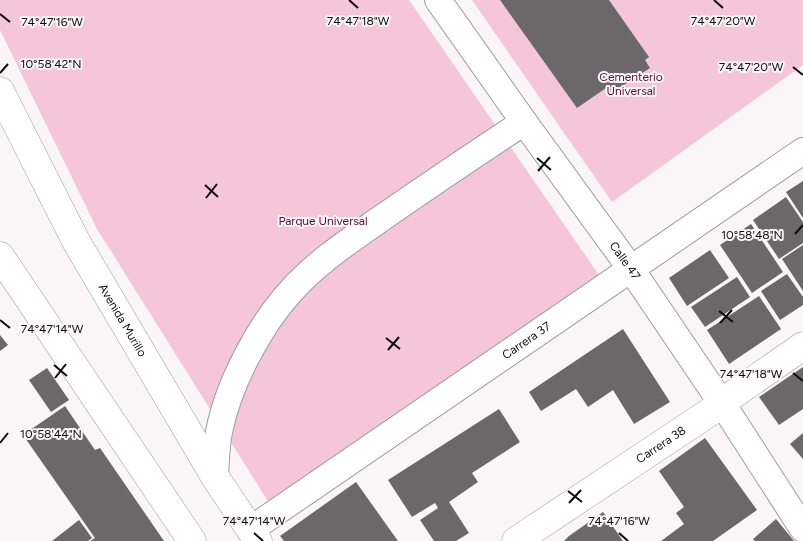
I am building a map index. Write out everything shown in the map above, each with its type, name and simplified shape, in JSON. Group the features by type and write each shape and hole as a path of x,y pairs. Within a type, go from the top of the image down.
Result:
{"main road":[{"name":"Avenida Murillo","path":"0,91 77,243 216,477 254,536"},
{"path":"0,256 192,541"},
{"name":"Carrera 38","path":"516,541 722,404 803,346"}],"street":[{"name":"Calle 47","path":"438,0 631,269 803,529"},
{"path":"216,477 216,454 220,431 236,379 273,312 292,290 324,260 353,238 524,122"},
{"name":"Carrera 37","path":"254,536 631,269 803,151"}],"green space":[{"name":"Parque Universal","path":"0,0 409,0 601,278 269,503 97,229 0,30"},
{"name":"Cementerio Universal","path":"472,0 803,0 803,65 612,202"}],"building":[{"path":"500,0 609,0 649,57 645,60 650,68 610,94 606,88 577,108"},
{"path":"803,181 803,218 786,192"},
{"path":"786,197 803,222 803,243 779,259 753,220"},
{"path":"751,224 783,272 752,293 720,245"},
{"path":"803,245 803,291 782,259"},
{"path":"710,250 729,278 687,306 669,278"},
{"path":"787,274 803,297 803,305 780,320 761,291"},
{"path":"737,277 750,297 705,327 691,307"},
{"path":"759,296 781,329 729,364 707,330"},
{"path":"623,329 670,402 634,424 613,390 588,407 576,389 541,411 529,392"},
{"path":"0,335 8,345 0,351"},
{"path":"803,367 803,409 779,425 759,397"},
{"path":"47,368 69,400 51,412 29,380"},
{"path":"65,406 95,450 100,448 164,541 90,541 95,538 23,435"},
{"path":"499,409 520,442 472,473 478,482 449,502 469,533 456,541 434,541 420,520 438,508 435,503 412,517 388,480"},
{"path":"803,433 803,459 790,444"},
{"path":"705,438 757,510 713,541 661,541 684,524 676,513 684,507 659,471"},
{"path":"356,482 398,541 284,541 280,536"},
{"path":"603,512 623,541 564,541 569,536"},
{"path":"776,519 794,541 755,541 753,539"},
{"path":"79,520 92,538 88,541 52,541"}]}
